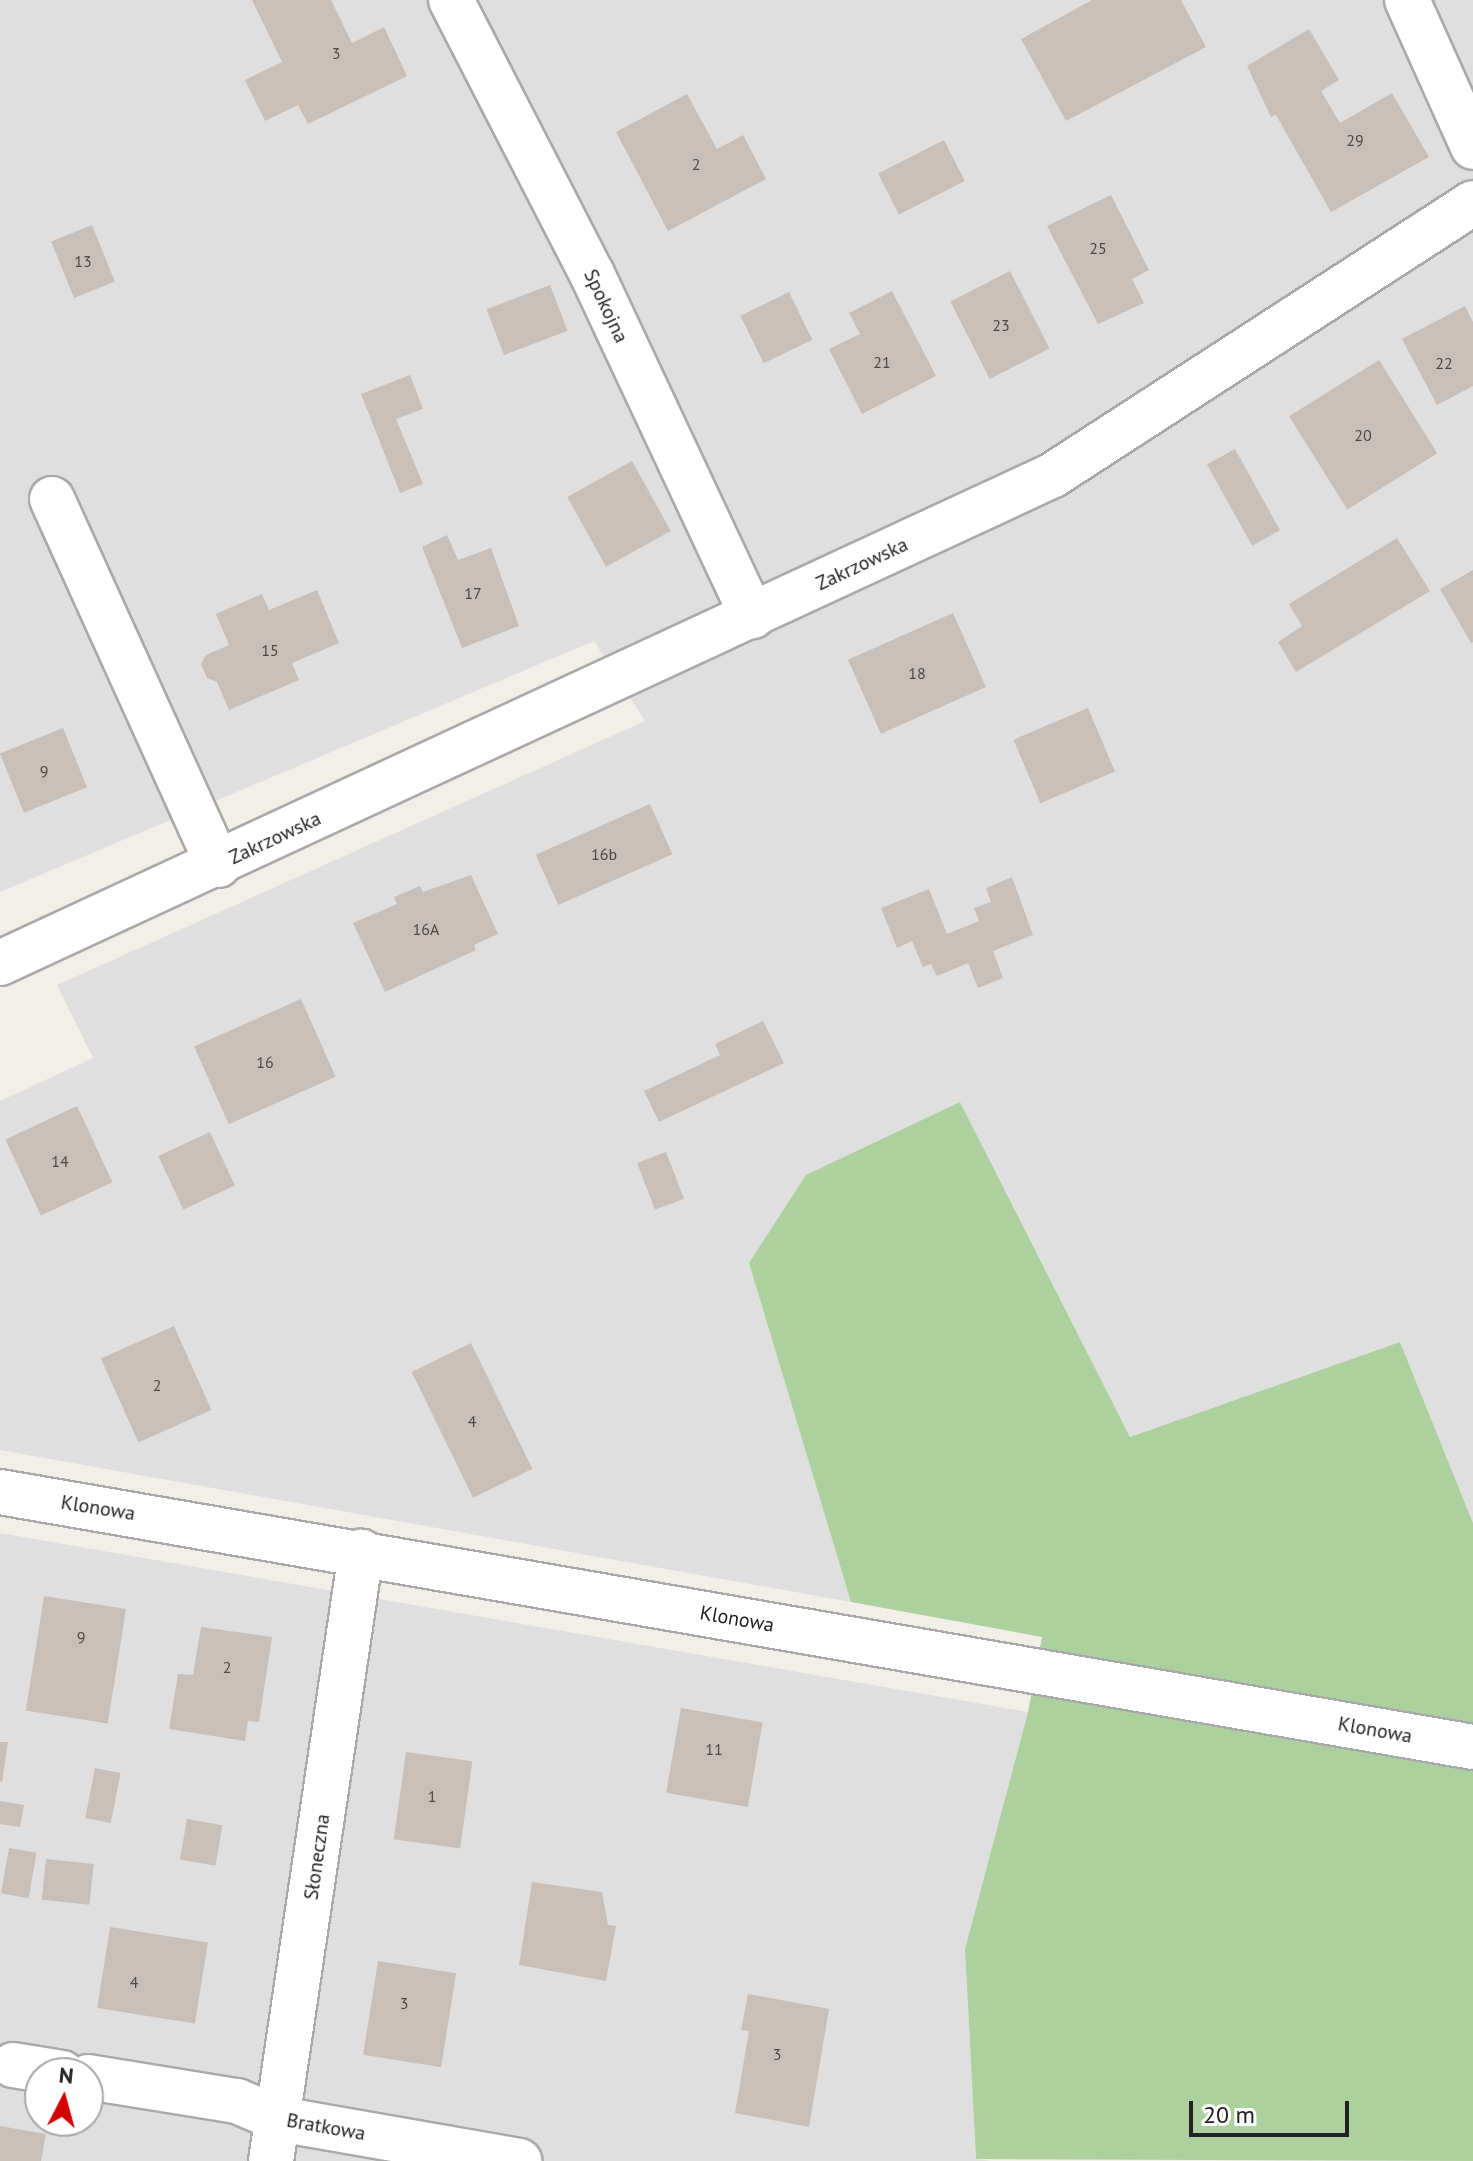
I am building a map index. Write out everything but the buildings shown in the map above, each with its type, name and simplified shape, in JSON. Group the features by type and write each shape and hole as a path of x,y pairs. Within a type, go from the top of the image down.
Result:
{"street":[{"name":"Spokojna","path":"451,0 592,274 752,616"},
{"path":"1407,0 1473,147"},
{"name":"Zakrzowska","path":"0,963 218,865 1053,475 1473,203"},
{"name":"Zakrzowska","path":"52,499 218,865"},
{"name":"Klonowa","path":"0,1492 361,1552 1473,1747"},
{"name":"Słoneczna","path":"275,2140 361,1552"},
{"path":"13,2065 24,2067"},
{"name":"Bratkowa","path":"104,2080 237,2101 275,2140 519,2161"}],"shaded area":[{"path":"0,0 1473,0 1473,1523 1400,1342 1130,1437 960,1102 749,1263 851,1602 0,1450 0,1101 93,1058 57,985 645,721 594,641 0,892"},
{"path":"0,1533 1028,1712 965,1949 976,2159 991,2161 0,2161"}],"green space":[{"path":"960,1102 1130,1437 1400,1342 1473,1523 1473,2161 976,2159 965,1949 1028,1712 1042,1637 851,1602 749,1263 806,1175"}]}
